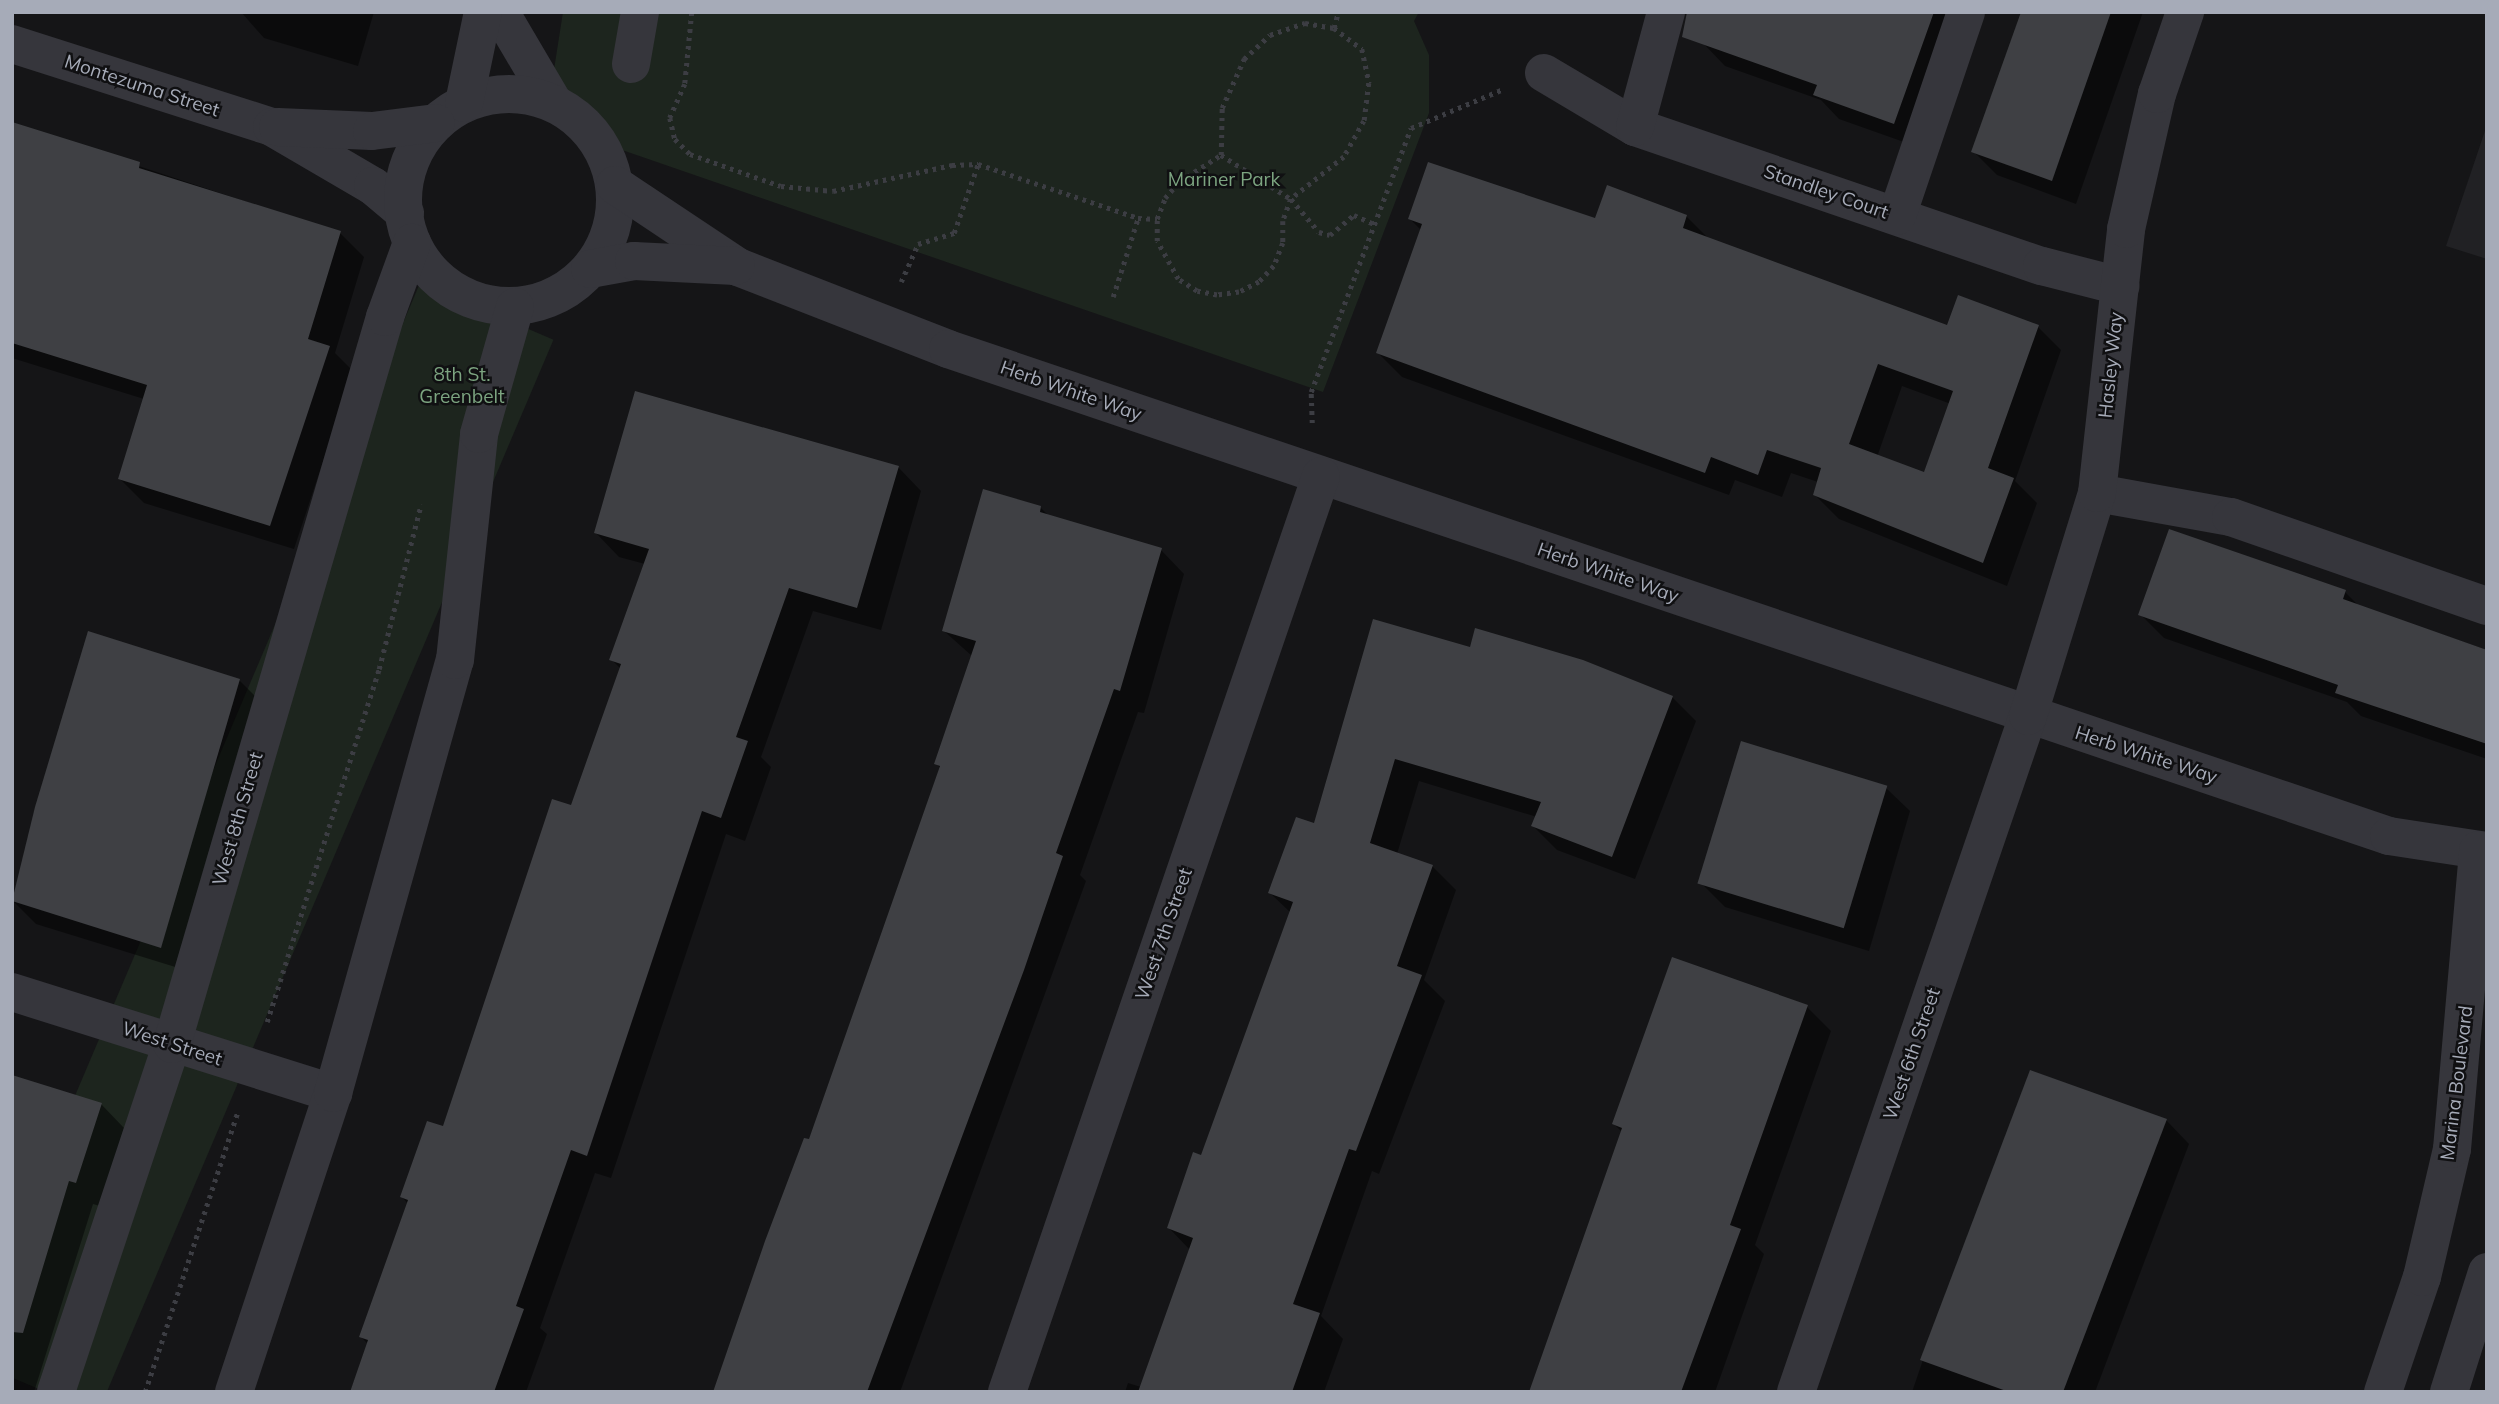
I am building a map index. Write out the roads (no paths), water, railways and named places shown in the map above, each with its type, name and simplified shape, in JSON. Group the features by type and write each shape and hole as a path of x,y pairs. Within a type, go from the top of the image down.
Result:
{"street":[{"path":"450,113 483,12"},
{"path":"500,12 553,102"},
{"path":"631,64 640,12"},
{"path":"1635,127 1666,12"},
{"path":"1897,216 1966,12"},
{"name":"Hasley Way","path":"2028,716 2097,493 2126,229 2157,94 2185,12"},
{"name":"Montezuma Street","path":"12,44 272,127 373,186 408,228"},
{"name":"Standley Court","path":"1544,73 1635,127 1897,216 2120,286"},
{"path":"518,93 553,102 583,122 604,150 615,186 614,221 601,256 579,282 549,299 515,307 481,303 450,289 425,265 408,228 407,166 423,136 450,113 482,96 518,93"},
{"name":"Montezuma Street","path":"272,127 372,131 450,113"},
{"name":"Herb White Way","path":"615,186 738,267 948,349 2389,836 2483,850"},
{"name":"West 8th Street","path":"56,1392 172,1044 385,317 408,228"},
{"name":"Herb White Way","path":"590,269 634,261 738,267"},
{"path":"234,1392 333,1093 454,660 479,434 515,307"},
{"name":"West 7th Street","path":"1007,1392 1321,476"},
{"path":"2097,493 2231,517 2487,606"},
{"name":"West 6th Street","path":"1796,1392 2028,716"},
{"name":"Marina Boulevard","path":"2383,1392 2422,1277 2452,1149 2483,850"},
{"name":"West Street","path":"12,992 251,1071 333,1093"},
{"path":"2449,1392 2487,1272"}],"park label":[{"name":"Mariner Park","path":"1224,180"},
{"name":"8th St. Greenbelt","path":"462,386"}]}
